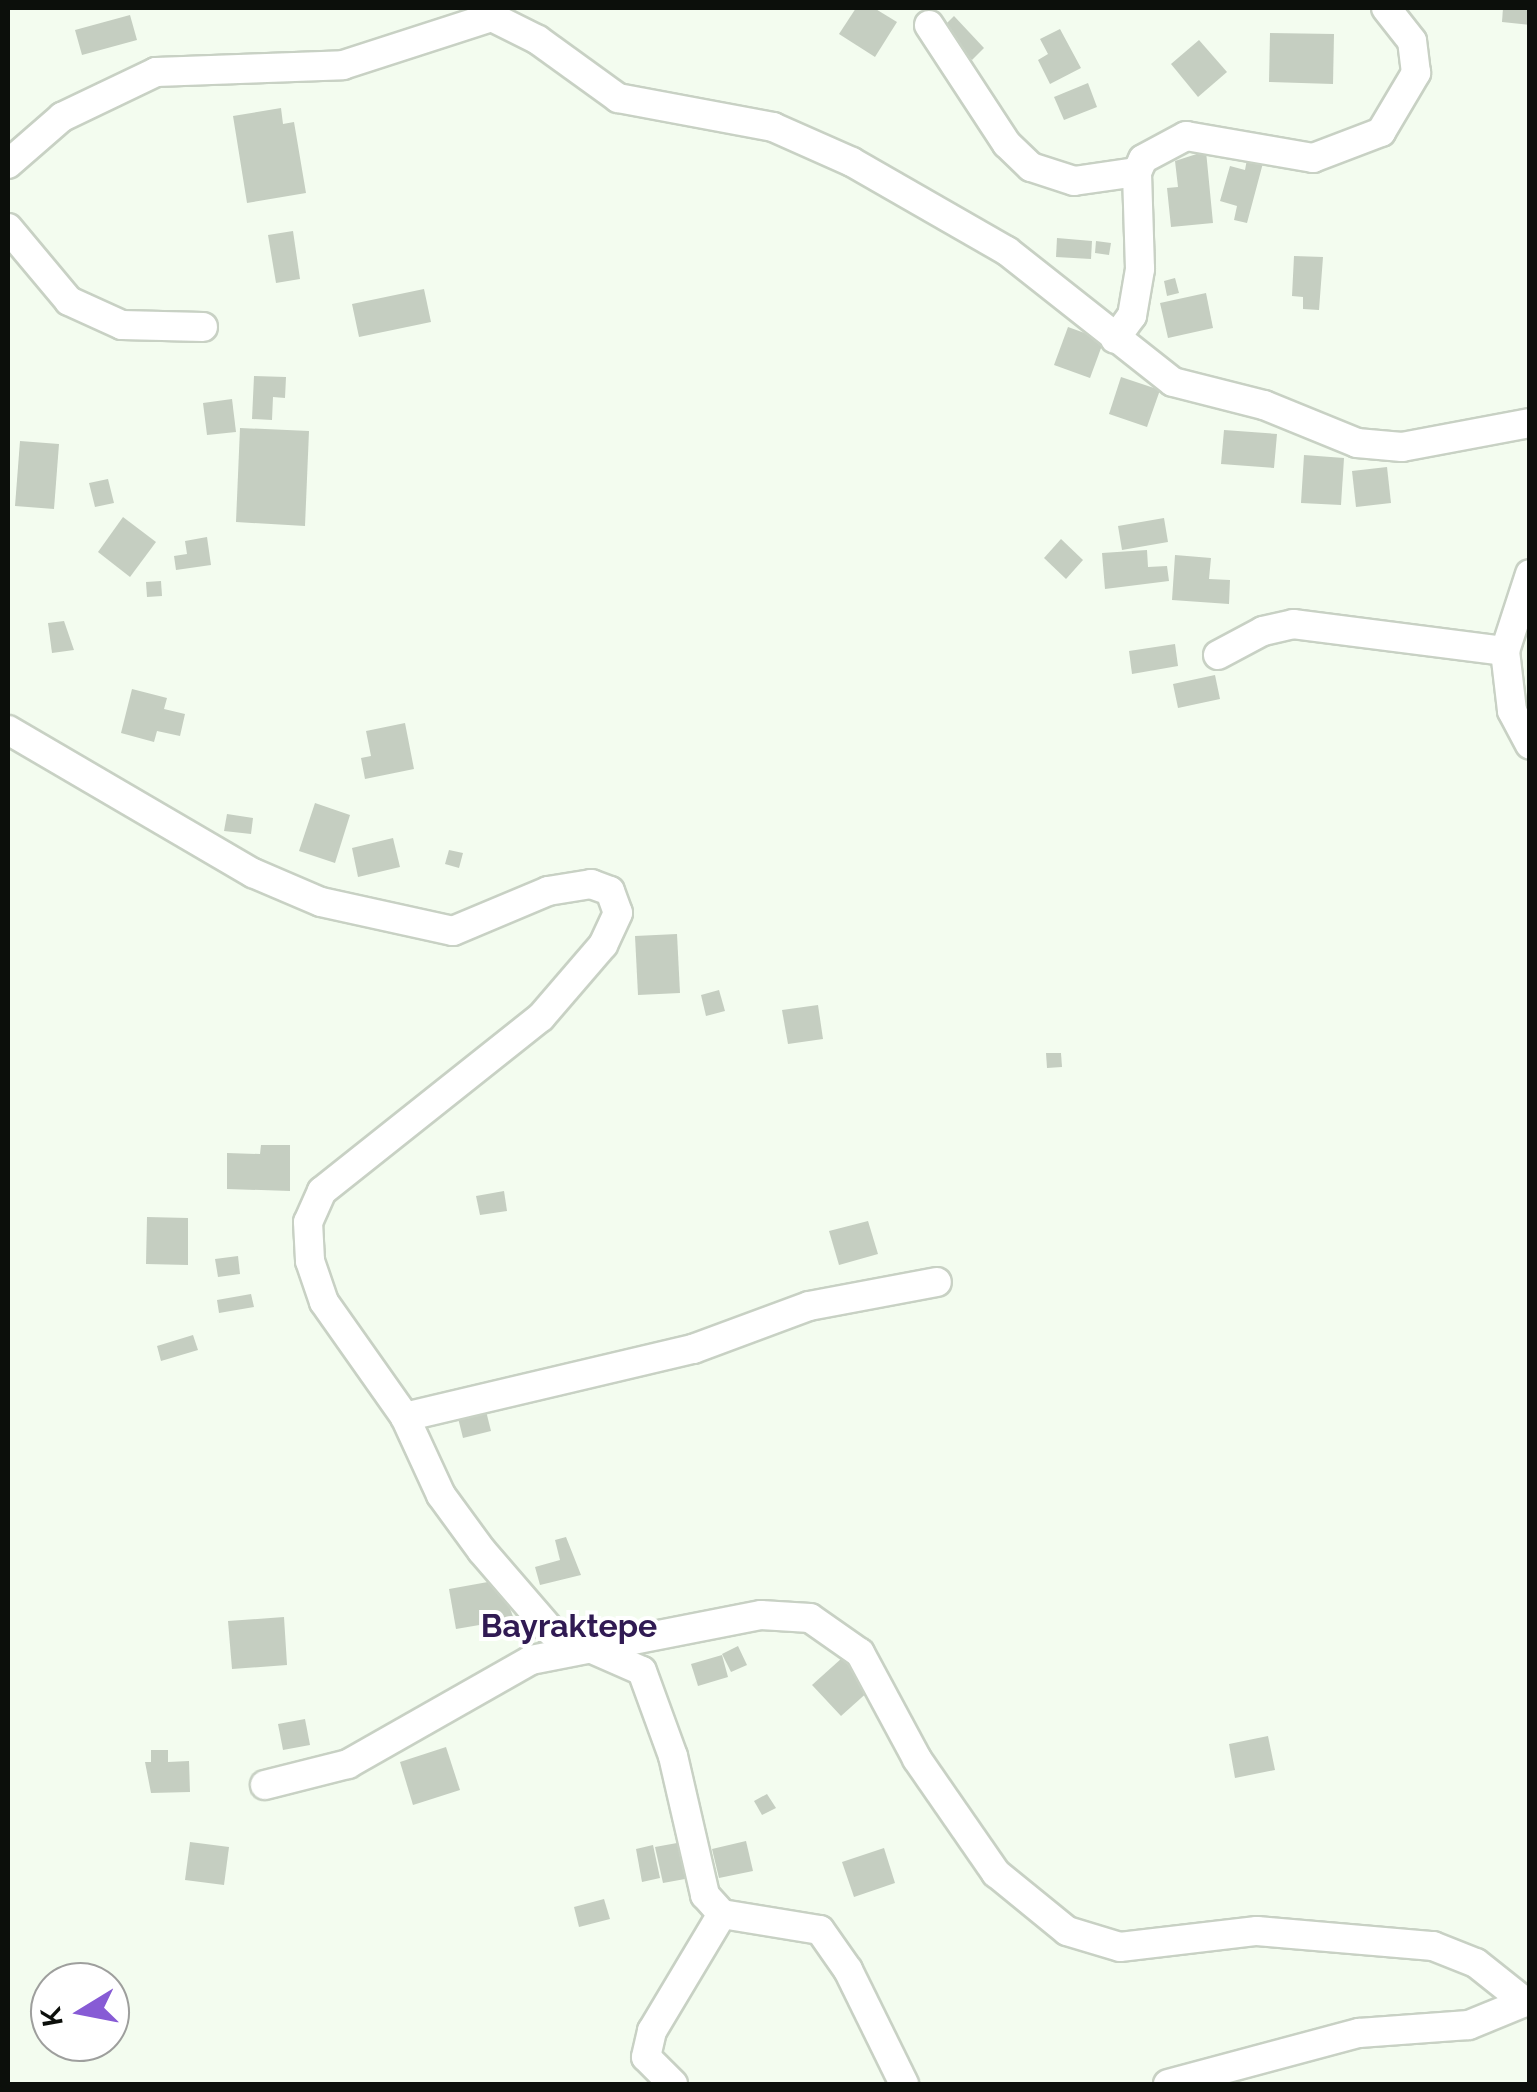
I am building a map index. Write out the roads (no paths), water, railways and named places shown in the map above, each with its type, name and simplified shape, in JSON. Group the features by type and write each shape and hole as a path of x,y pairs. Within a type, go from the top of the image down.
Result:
{"street":[{"path":"1115,339 1132,316 1140,269 1138,172 1154,149 1186,136 1313,158 1382,132 1416,73 1412,41 1386,8"},
{"path":"8,164 62,118 156,72 343,65 492,17 538,40 618,98 773,127 852,162 1007,252 1173,382 1264,405 1357,443 1436,443 1530,423"},
{"path":"930,25 1007,144 1031,166 1074,181 1138,172"},
{"path":"8,228 70,301 122,325 203,327"},
{"path":"1530,574 1505,651 1512,711 1530,745"},
{"path":"1218,655 1263,631 1294,624 1505,651"},
{"path":"8,730 238,865 321,902 452,930 548,892 592,884 610,891 618,912 577,979 476,1072 322,1191 308,1222 310,1261 324,1302 405,1418 441,1495 482,1551 551,1631 577,1647 642,1671 673,1756 705,1895 722,1914 820,1930 848,1970 904,2084"},
{"path":"405,1418 694,1349 809,1306 937,1282"},
{"path":"264,1785 348,1764 531,1660 577,1647 761,1615 810,1618 860,1653 917,1759 996,1873 1068,1931 1120,1947 1257,1931 1433,1946 1476,1963 1527,2001"},
{"path":"674,2084 646,2057 652,2031 722,1914"},
{"path":"1168,2084 1359,2033 1469,2025 1527,2001"}],"district":[{"name":"Bayraktepe","path":"569,1626"}]}
